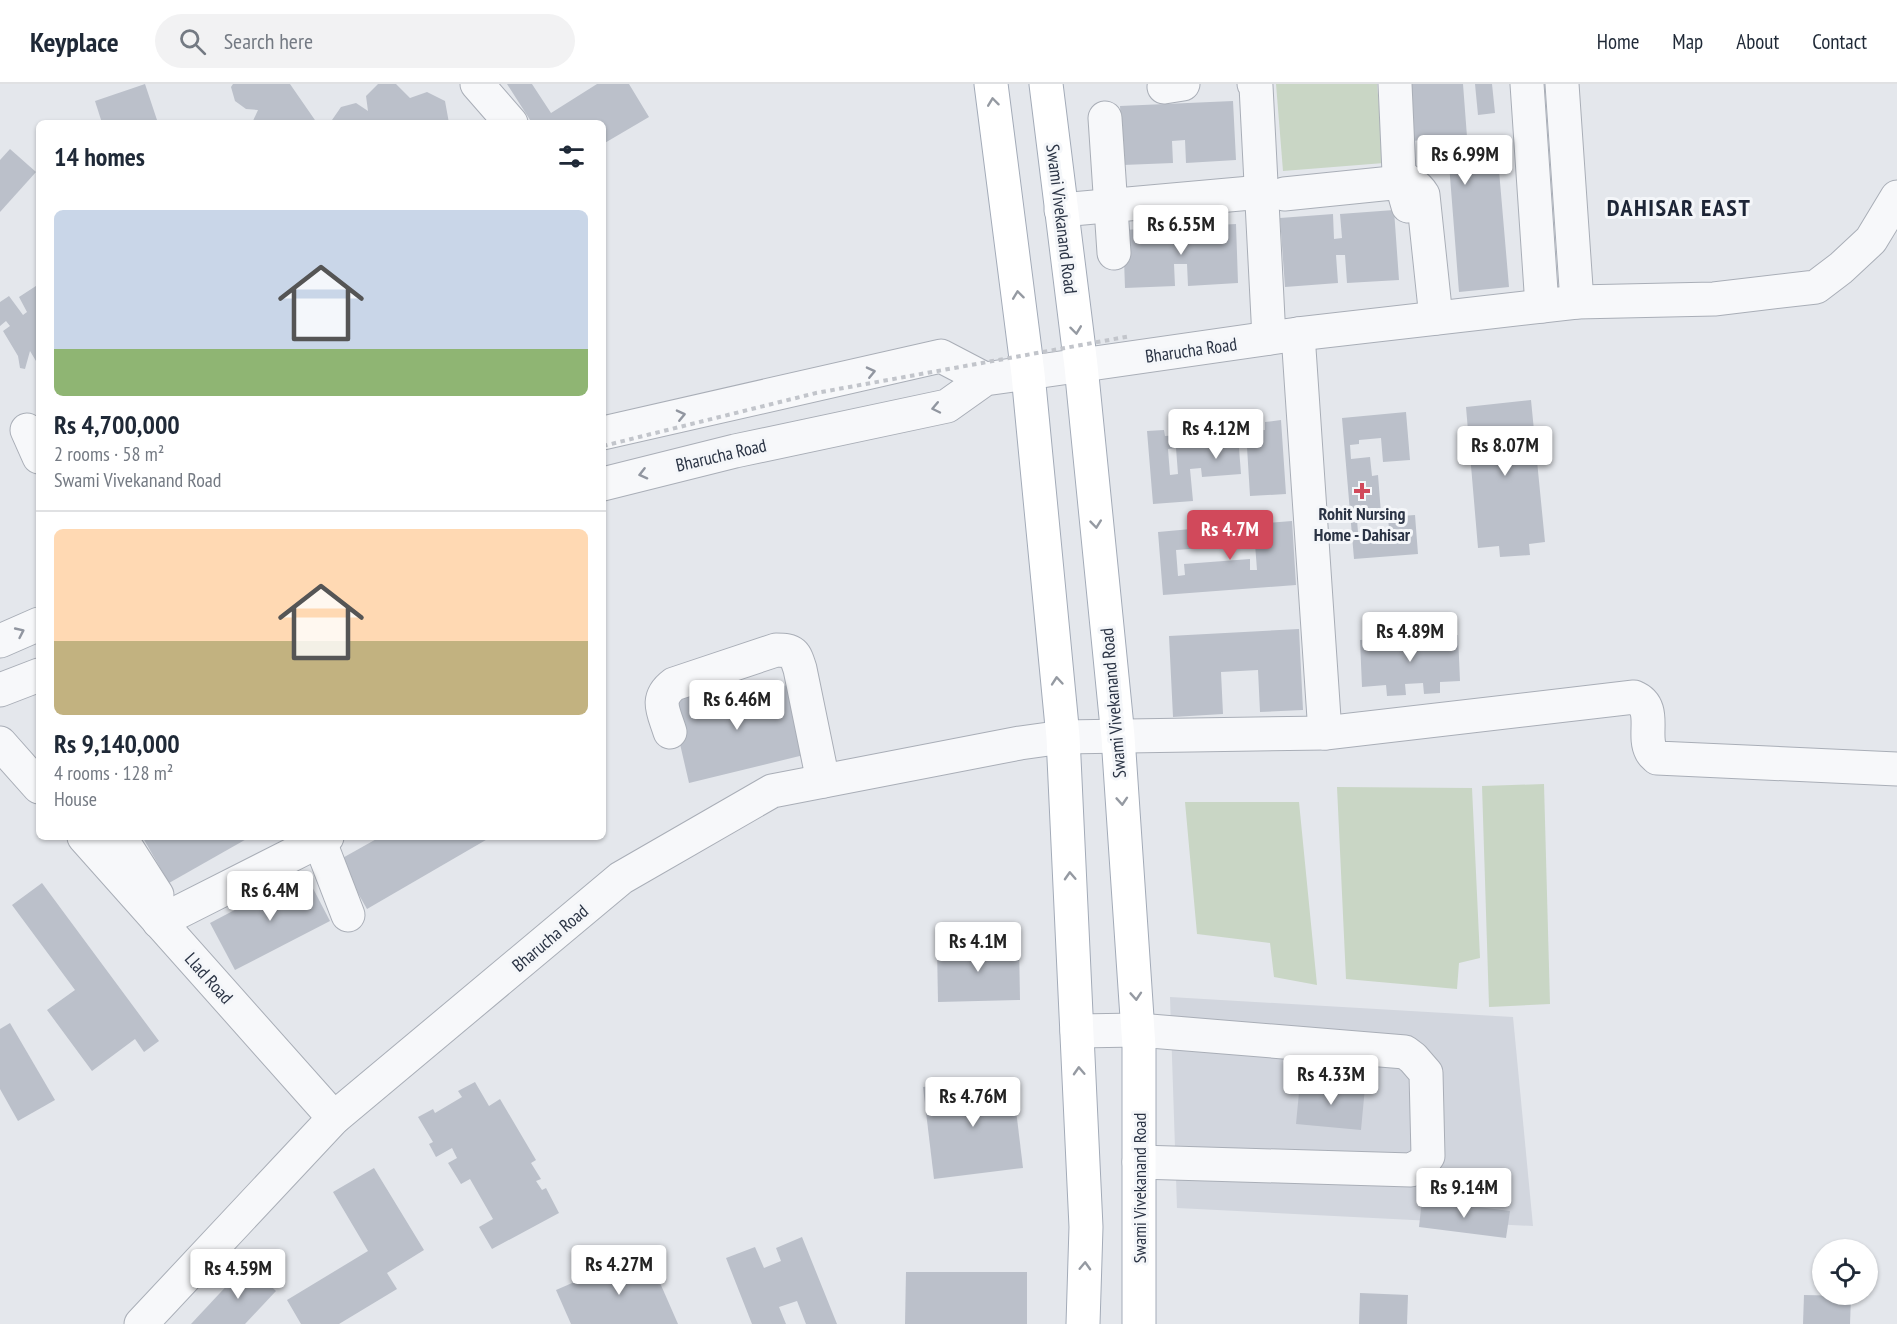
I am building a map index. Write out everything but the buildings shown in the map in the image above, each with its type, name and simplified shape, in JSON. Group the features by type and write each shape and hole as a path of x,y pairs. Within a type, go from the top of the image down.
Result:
{"main road":[{"path":"991,84 1028,374 1063,737 1086,1227 1083,1324"},
{"name":"Swami Vivekanand Road","path":"1046,84 1081,366 1118,737 1138,1030 1139,1324"}],"street":[{"path":"477,84 508,120"},
{"path":"1254,84 1273,193 1284,336 1325,733"},
{"path":"1395,84 1399,173 1403,178 1417,185 1423,195 1436,318"},
{"path":"1527,84 1542,306"},
{"path":"1562,84 1577,302"},
{"path":"1105,118 1114,253"},
{"path":"1061,210 1392,183 1402,185 1413,223 1427,233"},
{"name":"Bharucha Road","path":"606,483 735,451 947,406 985,379 1284,336 1577,302 1714,298 1816,287 1826,281 1871,240 1897,197"},
{"path":"606,432 941,356 985,379"},
{"path":"0,641 36,625"},
{"path":"670,732 661,698 674,684 776,650 789,650 796,656 800,669 823,781"},
{"path":"0,690 36,676"},
{"name":"Bharucha Road","path":"141,1324 334,1118 621,878 772,791 1020,743 1063,737 1325,733 1634,697 1641,700 1647,708 1650,750 1658,758 1897,769"},
{"path":"0,743 36,784"},
{"name":"Llad Road","path":"87,840 165,919 334,1118"},
{"path":"122,840 165,919 317,840"},
{"path":"322,840 348,915"},
{"path":"1077,1031 1138,1030 1405,1052 1426,1073 1428,1156 1422,1164 1411,1170 1139,1162"}],"path":[{"path":"606,445 816,393 1131,336"}],"shaded area":[{"path":"1170,997 1513,1017 1533,1226 1177,1208"}],"green space":[{"path":"1276,84 1377,84 1384,163 1283,171"},
{"path":"1544,784 1550,1004 1489,1007 1482,786"},
{"path":"1337,787 1472,788 1480,958 1459,963 1457,989 1346,979"},
{"path":"1185,802 1299,802 1317,985 1274,977 1270,943 1197,934"}],"place":[{"name":"Rohit Nursing Home - Dahisar","path":"1362,491"}],"district":[{"name":"DAHISAR EAST","path":"1679,207"}]}
